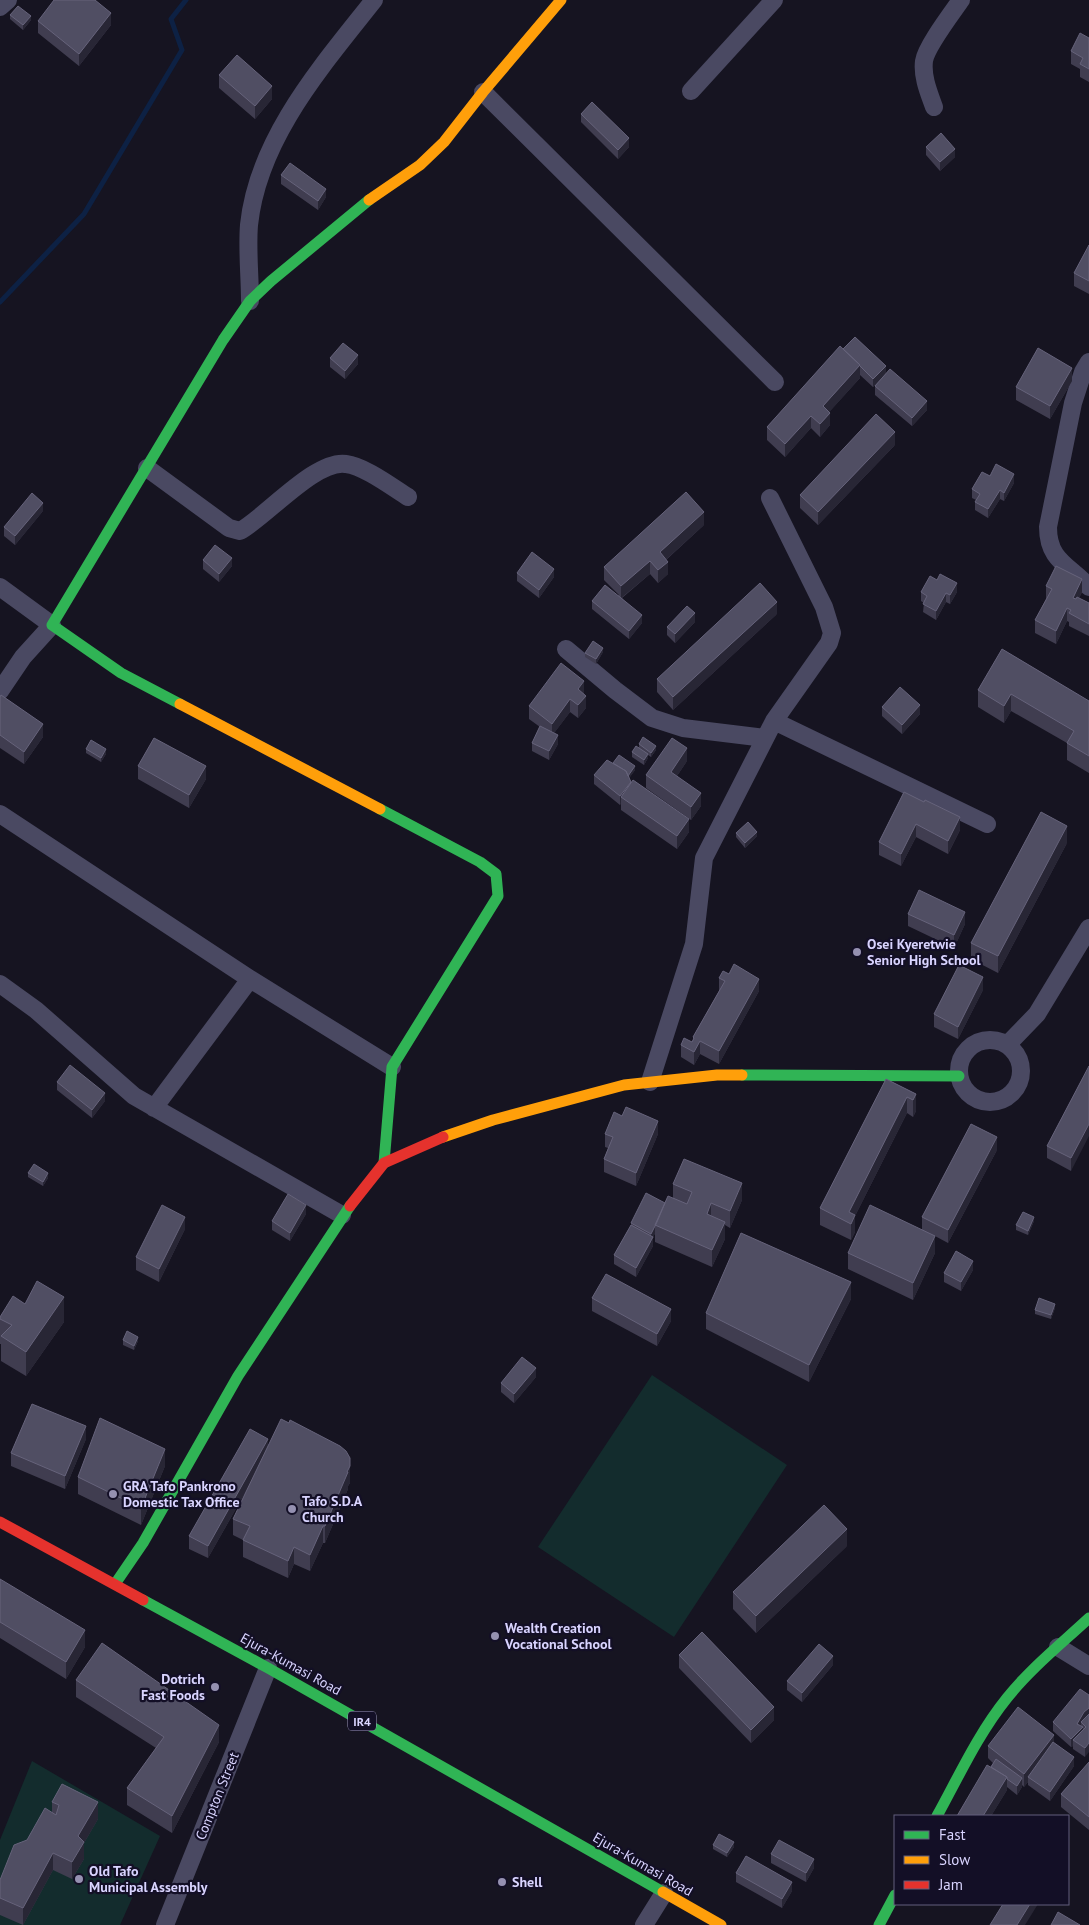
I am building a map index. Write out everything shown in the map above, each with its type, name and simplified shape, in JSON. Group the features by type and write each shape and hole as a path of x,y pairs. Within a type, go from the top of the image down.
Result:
{"street":[{"path":"0,7 8,0"},
{"path":"250,301 249,225 259,177 275,139 323,65 374,0"},
{"path":"0,692 23,657 52,625 223,340 250,301 271,281 372,197 420,165 450,135 483,92 561,0"},
{"path":"691,91 774,0"},
{"path":"934,108 925,80 924,60 938,34 961,0"},
{"path":"483,92 774,382"},
{"path":"1089,362 1083,372 1073,403 1048,527 1048,541 1057,559 1089,587"},
{"path":"147,468 229,528 240,531 314,474 332,464 347,464 364,471 408,497"},
{"path":"650,1082 694,944 704,858 774,721 829,643 832,633 824,607 770,498"},
{"path":"0,587 121,673 480,862 496,874 498,896 392,1067 384,1163"},
{"path":"566,649 652,718 683,728 765,738"},
{"path":"774,721 987,824"},
{"path":"0,814 250,979 392,1067"},
{"path":"1007,1045 1037,1014 1089,928"},
{"path":"154,1108 250,979"},
{"path":"0,984 36,1010 134,1096 342,1215"},
{"path":"990,1040 1007,1045 1019,1058 1021,1076 1014,1092 1007,1098 990,1103 981,1102 973,1098 966,1092 959,1076 961,1058 973,1045 981,1041 990,1040"},
{"path":"114,1584 143,1542 238,1376 342,1215 384,1163 427,1143 493,1120 624,1085 717,1075 959,1076"},
{"name":"Ejura-Kumasi Road","path":"0,1522 268,1668 721,1925"},
{"path":"939,1815 972,1751 998,1710 1023,1680 1089,1618"},
{"path":"1058,1647 1089,1666"},
{"name":"Compton Street","path":"165,1925 268,1668"},
{"path":"644,1925 664,1892"},
{"path":"879,1925 894,1896"}],"green space":[{"path":"652,1375 787,1465 674,1637 538,1547"},
{"path":"32,1761 160,1836 120,1925 0,1925 0,1840"}],"building":[{"path":"54,0 95,0 111,13 79,54 38,21"},
{"path":"18,6 31,16 23,25 10,15"},
{"path":"1080,33 1089,38 1089,69 1080,64 1083,58 1071,51"},
{"path":"237,55 272,86 255,106 219,75"},
{"path":"592,102 629,138 618,150 581,114"},
{"path":"941,133 955,149 940,162 926,147"},
{"path":"290,163 326,189 318,201 281,175"},
{"path":"1089,245 1089,281 1074,273"},
{"path":"855,337 886,366 873,379 843,349"},
{"path":"343,343 358,355 345,371 330,358"},
{"path":"840,346 860,365 823,406 830,413 820,424 811,416 785,444 767,427"},
{"path":"1038,348 1072,368 1050,406 1016,387"},
{"path":"890,369 927,401 912,418 875,386"},
{"path":"876,414 895,432 818,512 800,495"},
{"path":"996,464 1014,474 1004,493 1000,490 988,509 975,502 980,494 972,489 982,472 990,476"},
{"path":"686,492 704,512 660,552 668,562 658,570 650,561 621,586 604,567"},
{"path":"32,493 43,503 15,536 4,527"},
{"path":"215,545 232,558 219,574 203,560"},
{"path":"532,552 554,569 539,590 517,573"},
{"path":"1056,566 1082,579 1073,598 1076,599 1077,597 1089,603 1089,624 1069,613 1071,610 1067,608 1056,631 1035,620 1052,589 1046,586"},
{"path":"940,574 957,583 950,595 946,593 936,611 923,604 927,596 921,592 930,576 937,580"},
{"path":"760,583 777,602 673,697 657,679"},
{"path":"605,585 642,615 629,631 592,601"},
{"path":"687,606 695,613 675,634 667,627"},
{"path":"593,641 603,648 596,659 585,653"},
{"path":"1002,649 1089,701 1089,756 1067,743 1074,731 1011,694 1004,706 978,690"},
{"path":"561,663 584,681 578,689 586,696 578,705 570,699 552,724 529,706"},
{"path":"900,687 920,705 902,725 882,707"},
{"path":"1,695 43,724 24,752 0,735"},
{"path":"540,726 558,735 549,751 532,743"},
{"path":"643,737 656,746 651,753 639,744"},
{"path":"154,738 206,766 189,795 138,766"},
{"path":"672,738 687,748 671,772 701,793 691,807 646,775"},
{"path":"91,740 106,749 101,758 86,749"},
{"path":"636,746 648,754 644,760 632,752"},
{"path":"619,755 635,766 628,776 626,771 613,763"},
{"path":"607,760 626,771 631,782 620,796 594,775"},
{"path":"633,780 689,819 677,836 621,797"},
{"path":"904,792 960,817 948,841 916,824 901,854 879,842"},
{"path":"1041,812 1067,826 998,956 971,943"},
{"path":"748,822 757,832 745,843 736,833"},
{"path":"919,890 965,912 954,935 908,914"},
{"path":"734,964 759,979 719,1051 700,1041 694,1052 681,1045 684,1038 692,1042 725,981 719,978 723,971 729,974"},
{"path":"959,965 983,977 958,1027 934,1014"},
{"path":"70,1065 105,1093 92,1110 57,1082"},
{"path":"1089,1066 1089,1124 1071,1158 1047,1146"},
{"path":"886,1079 916,1094 913,1100 907,1097 849,1212 855,1215 851,1224 820,1208"},
{"path":"626,1107 658,1121 636,1173 604,1159 613,1137 605,1134 614,1112 622,1116"},
{"path":"971,1124 997,1137 948,1230 922,1217"},
{"path":"684,1159 742,1183 730,1211 711,1203 707,1214 725,1222 712,1250 655,1225 668,1196 687,1204 692,1192 673,1184"},
{"path":"34,1164 48,1173 43,1182 28,1173"},
{"path":"646,1193 665,1203 651,1234 631,1223"},
{"path":"288,1194 306,1205 290,1233 272,1221"},
{"path":"162,1205 185,1217 159,1269 136,1257"},
{"path":"870,1205 935,1236 913,1283 848,1253"},
{"path":"1023,1212 1034,1217 1028,1231 1016,1225"},
{"path":"631,1225 653,1237 636,1268 614,1255"},
{"path":"741,1233 851,1282 809,1365 706,1313"},
{"path":"956,1251 973,1261 961,1282 944,1273"},
{"path":"606,1274 671,1309 657,1334 592,1298"},
{"path":"37,1281 64,1297 26,1352 1,1336 12,1325 0,1319 0,1317 13,1296 25,1304"},
{"path":"1039,1298 1055,1304 1051,1315 1035,1310"},
{"path":"127,1331 138,1337 134,1346 123,1340"},
{"path":"522,1357 536,1368 514,1394 501,1383"},
{"path":"32,1404 86,1426 65,1476 11,1453"},
{"path":"100,1418 165,1449 141,1508 78,1477"},
{"name":"Tafo S.D.A Church","path":"281,1419 289,1423 290,1420 340,1446 350,1458 348,1472 325,1526 323,1526 310,1555 294,1547 288,1561 243,1540 250,1526 233,1519"},
{"path":"250,1429 268,1439 208,1546 189,1536"},
{"path":"824,1505 847,1529 756,1616 733,1592"},
{"path":"0,1579 85,1630 66,1662 0,1622"},
{"path":"702,1632 774,1707 751,1730 679,1655"},
{"path":"102,1643 219,1725 172,1816 127,1788 164,1737 76,1680"},
{"path":"819,1644 833,1656 802,1693 787,1681"},
{"path":"1080,1689 1089,1695 1089,1708 1084,1712 1077,1724 1083,1727 1071,1739 1053,1722"},
{"path":"1018,1707 1054,1735 1024,1774 988,1746"},
{"path":"1089,1714 1089,1743 1085,1748 1073,1740 1086,1727 1081,1722"},
{"path":"1053,1742 1074,1757 1050,1792 1028,1777"},
{"path":"996,1759 1022,1778 1017,1786 991,1767"},
{"path":"1089,1762 1089,1817 1061,1794"},
{"path":"987,1765 1007,1777 984,1815 958,1815"},
{"path":"62,1784 98,1802 78,1836 84,1842 72,1862 53,1853 23,1908 0,1898 0,1880 14,1845 27,1840 45,1808 56,1815 59,1805 52,1802"},
{"path":"719,1834 734,1842 727,1853 713,1845"},
{"path":"779,1840 814,1859 806,1873 771,1854"},
{"path":"746,1856 792,1882 782,1899 736,1873"},
{"path":"1002,1905 1029,1905 1017,1925 990,1925"},
{"path":"1058,1912 1080,1925 1051,1925"}],"waterway":[{"path":"0,302 84,214 182,50 171,19 186,0"}],"traffic: fast":[{"path":"180,704 121,673 52,625 223,340 250,301 271,281 369,200"},
{"path":"380,809 480,862 496,874 498,896 392,1067 384,1163"},
{"path":"742,1075 959,1076"},
{"path":"115,1584 143,1543 238,1376 350,1206"},
{"path":"143,1600 268,1668 663,1892"},
{"path":"938,1815 978,1741 1007,1698 1036,1666 1089,1618"},
{"path":"879,1925 894,1897"}],"traffic: slow":[{"path":"369,200 420,165 444,142 483,92 561,0"},
{"path":"180,704 380,809"},
{"path":"443,1137 493,1120 624,1085 717,1075 742,1075"},
{"path":"663,1892 721,1925"}],"traffic: jam":[{"path":"350,1206 384,1163 443,1137"},
{"path":"0,1522 143,1600"}],"place":[{"name":"Osei Kyeretwie Senior High School","path":"857,952"},
{"name":"GRA Tafo Pankrono Domestic Tax Office","path":"113,1494"},
{"name":"Tafo S.D.A Church","path":"292,1509"},
{"name":"Wealth Creation Vocational School","path":"495,1636"},
{"name":"Dotrich Fast Foods","path":"215,1687"},
{"name":"Old Tafo Municipal Assembly","path":"79,1879"},
{"name":"Shell","path":"502,1882"}]}
